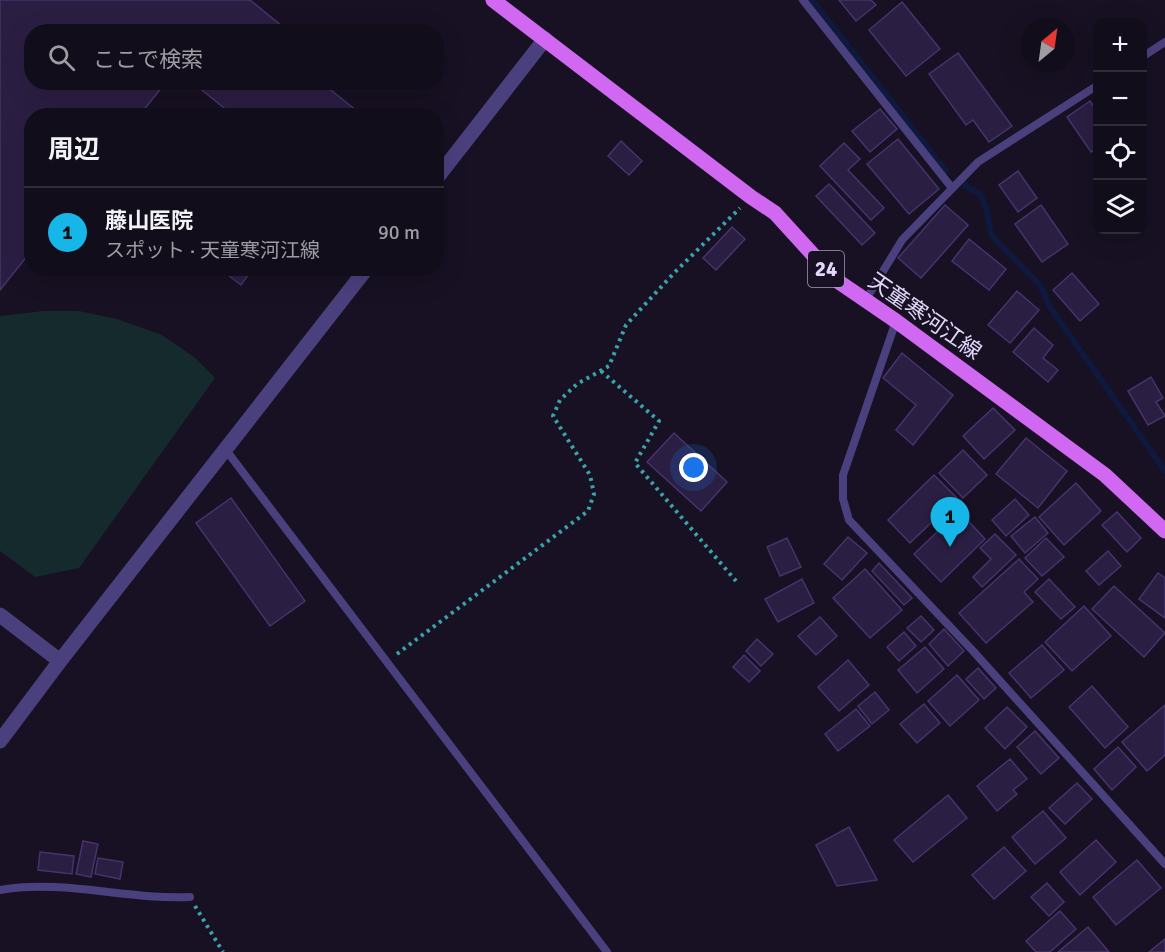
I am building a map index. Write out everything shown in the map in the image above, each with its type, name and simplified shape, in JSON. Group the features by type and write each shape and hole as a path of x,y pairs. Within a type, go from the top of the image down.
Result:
{"main road":[{"name":"天童寒河江線","path":"493,0 775,213 836,280 896,321 1105,476 1165,531"}],"street":[{"path":"444,168 545,39"},
{"path":"0,741 361,276"},
{"path":"0,615 60,661"}],"lane":[{"path":"803,0 952,188"},
{"path":"1147,54 1165,42"},
{"path":"865,301 903,240 978,162 1093,89"},
{"path":"896,321 843,475 843,498 849,520 973,651 1165,864"},
{"path":"226,450 607,952"},
{"path":"0,890 21,886 58,886 112,894 166,898 190,897"}],"path":[{"path":"387,662 588,511 594,494 590,475 553,416 560,400 577,384 609,366 626,325 674,273 751,197"},
{"path":"601,371 659,421 635,464 736,581"},
{"path":"190,897 223,952"}],"green space":[{"path":"43,311 79,311 117,319 162,335 194,357 215,378 79,568 35,577 0,551 0,316"}],"building":[{"path":"0,0 250,0 279,24 24,24 24,90 160,90 145,108 24,108 24,260 0,290"},
{"path":"839,0 871,0 876,5 856,21"},
{"path":"902,2 940,49 906,76 869,30"},
{"path":"958,53 1012,126 989,142 973,120 966,125 929,74"},
{"path":"202,90 331,90 353,108 224,108"},
{"path":"1090,101 1093,106 1093,151 1091,152 1067,117"},
{"path":"880,109 897,129 870,152 852,131"},
{"path":"898,139 939,189 909,214 867,164"},
{"path":"621,141 642,161 629,175 608,156"},
{"path":"844,143 860,159 848,170 884,208 871,220 820,166"},
{"path":"1018,171 1037,198 1018,212 999,185"},
{"path":"829,184 875,233 862,245 816,196"},
{"path":"945,205 968,225 921,278 898,258"},
{"path":"1041,205 1068,244 1042,262 1015,224"},
{"path":"732,227 745,239 716,270 703,258"},
{"path":"969,239 1006,269 989,290 952,261"},
{"path":"1072,273 1099,304 1080,321 1053,290"},
{"path":"229,276 247,276 241,285"},
{"path":"1017,291 1039,310 1010,343 988,325"},
{"path":"1034,328 1053,345 1043,358 1058,370 1048,382 1013,352"},
{"path":"902,353 953,395 913,445 896,430 916,405 883,378"},
{"path":"1151,377 1163,398 1156,402 1165,416 1148,425 1128,391"},
{"path":"993,408 1015,430 984,459 963,436"},
{"path":"674,433 727,482 701,511 647,462"},
{"path":"1026,438 1067,471 1038,508 996,474"},
{"path":"963,450 987,475 963,498 939,473"},
{"path":"934,475 957,498 910,543 888,520"},
{"path":"1076,483 1101,511 1064,545 1039,517"},
{"path":"231,498 305,601 270,626 196,523"},
{"path":"1015,499 1029,515 1006,536 992,520"},
{"path":"959,511 985,539 941,582 914,554"},
{"path":"1117,512 1141,538 1127,552 1102,525"},
{"path":"1035,517 1048,533 1025,553 1011,536"},
{"path":"995,534 1016,555 982,587 973,577 991,559 980,548"},
{"path":"848,537 867,553 842,580 824,564"},
{"path":"787,538 801,567 780,576 767,547"},
{"path":"1046,538 1064,557 1042,576 1025,558"},
{"path":"1108,551 1121,566 1099,585 1086,571"},
{"path":"1019,559 1038,579 1024,592 1033,602 986,643 959,613"},
{"path":"879,563 912,598 904,605 872,571"},
{"path":"865,569 902,610 870,638 833,598"},
{"path":"1158,573 1165,578 1165,618 1139,599"},
{"path":"802,579 814,603 778,622 765,599"},
{"path":"1049,579 1075,607 1061,619 1035,592"},
{"path":"1114,586 1165,633 1144,657 1092,609"},
{"path":"1084,606 1111,636 1072,671 1045,642"},
{"path":"921,616 934,630 921,642 907,628"},
{"path":"820,617 837,636 816,655 798,636"},
{"path":"944,629 964,651 948,666 929,644"},
{"path":"904,632 916,646 899,661 887,647"},
{"path":"757,639 773,654 761,666 746,651"},
{"path":"1042,645 1064,670 1031,698 1009,673"},
{"path":"925,647 944,669 917,693 898,670"},
{"path":"744,655 760,671 749,682 733,667"},
{"path":"848,660 869,685 839,711 818,687"},
{"path":"978,668 996,688 984,699 966,679"},
{"path":"957,675 979,700 950,726 928,701"},
{"path":"1092,686 1128,727 1105,748 1069,707"},
{"path":"875,692 889,710 872,724 858,706"},
{"path":"924,704 940,723 917,743 900,724"},
{"path":"1165,705 1165,755 1147,771 1122,742"},
{"path":"1007,707 1027,727 1005,749 985,728"},
{"path":"856,709 870,726 838,751 825,734"},
{"path":"1035,731 1059,758 1041,774 1017,747"},
{"path":"1118,747 1136,767 1112,790 1094,769"},
{"path":"1010,759 1027,779 1013,790 1017,794 997,811 977,786"},
{"path":"1077,783 1092,799 1065,824 1049,808"},
{"path":"948,795 967,818 913,862 894,840"},
{"path":"1043,811 1066,838 1035,864 1012,837"},
{"path":"849,827 877,880 837,886 816,845"},
{"path":"1096,840 1116,862 1080,895 1060,872"},
{"path":"83,841 98,844 91,877 76,874"},
{"path":"1004,847 1026,871 994,899 972,875"},
{"path":"40,852 74,856 72,874 38,870"},
{"path":"98,858 123,862 120,879 95,874"},
{"path":"1137,860 1161,888 1116,925 1093,897"},
{"path":"1047,883 1064,902 1049,916 1031,897"},
{"path":"1060,911 1076,929 1050,952 1036,952 1026,941"},
{"path":"1088,927 1109,952 1058,952"},
{"path":"1165,939 1165,952 1149,952"}],"waterway":[{"path":"812,0 946,171"},
{"path":"965,185 981,195 987,211 991,235 1040,285 1050,307 1165,471"}],"place":[{"name":"藤山医院","path":"950,547"}]}
